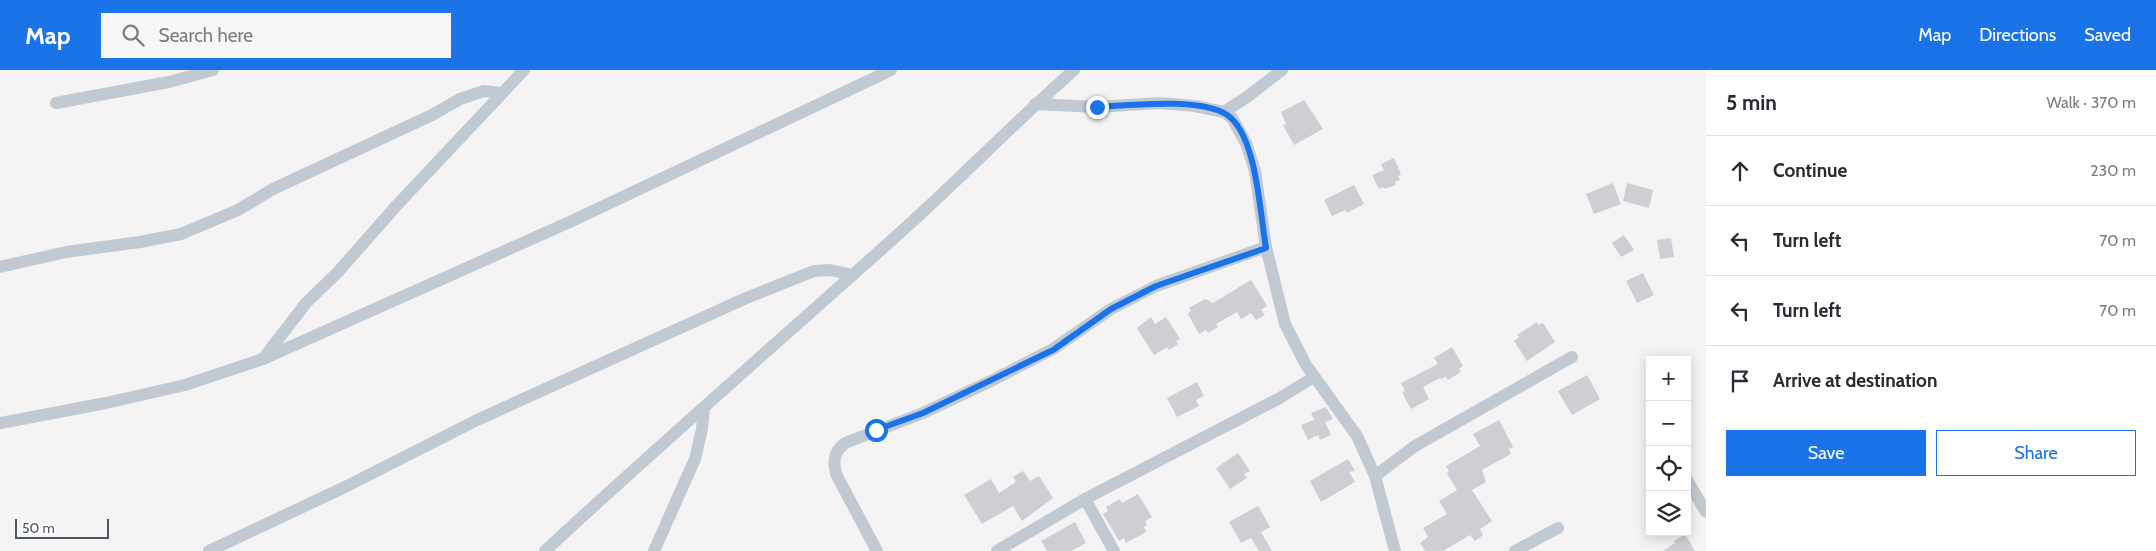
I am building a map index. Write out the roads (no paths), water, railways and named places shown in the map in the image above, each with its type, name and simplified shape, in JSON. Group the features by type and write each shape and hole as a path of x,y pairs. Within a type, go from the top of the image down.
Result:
{"street":[{"path":"56,104 169,82 213,70"},
{"path":"264,359 306,303 338,272 397,205 524,70"},
{"path":"0,423 106,403 185,385 264,359 574,220 891,70"},
{"path":"546,551 627,475 960,177 1035,104 1074,70"},
{"path":"1224,112 1282,70"},
{"path":"0,267 66,252 140,242 181,234 238,210 273,189 460,99 484,91 501,93"},
{"path":"1035,104 1097,107 1159,103 1195,106 1224,112 1232,118 1239,127 1255,170 1266,248 1285,324 1295,346 1314,377 1357,436 1375,476 1395,551"},
{"path":"877,551 836,474 833,463 837,449 845,443 923,413 1053,350 1111,309 1156,286 1266,248"},
{"path":"208,551 345,487 477,420 744,299 814,271 830,270 853,274"},
{"path":"1375,476 1415,446 1572,357"},
{"path":"997,551 1085,500 1270,404 1314,377"},
{"path":"654,551 695,459 702,429 704,408"},
{"path":"1691,487 1706,512"},
{"path":"1085,500 1114,551"},
{"path":"1515,551 1558,528"}]}
